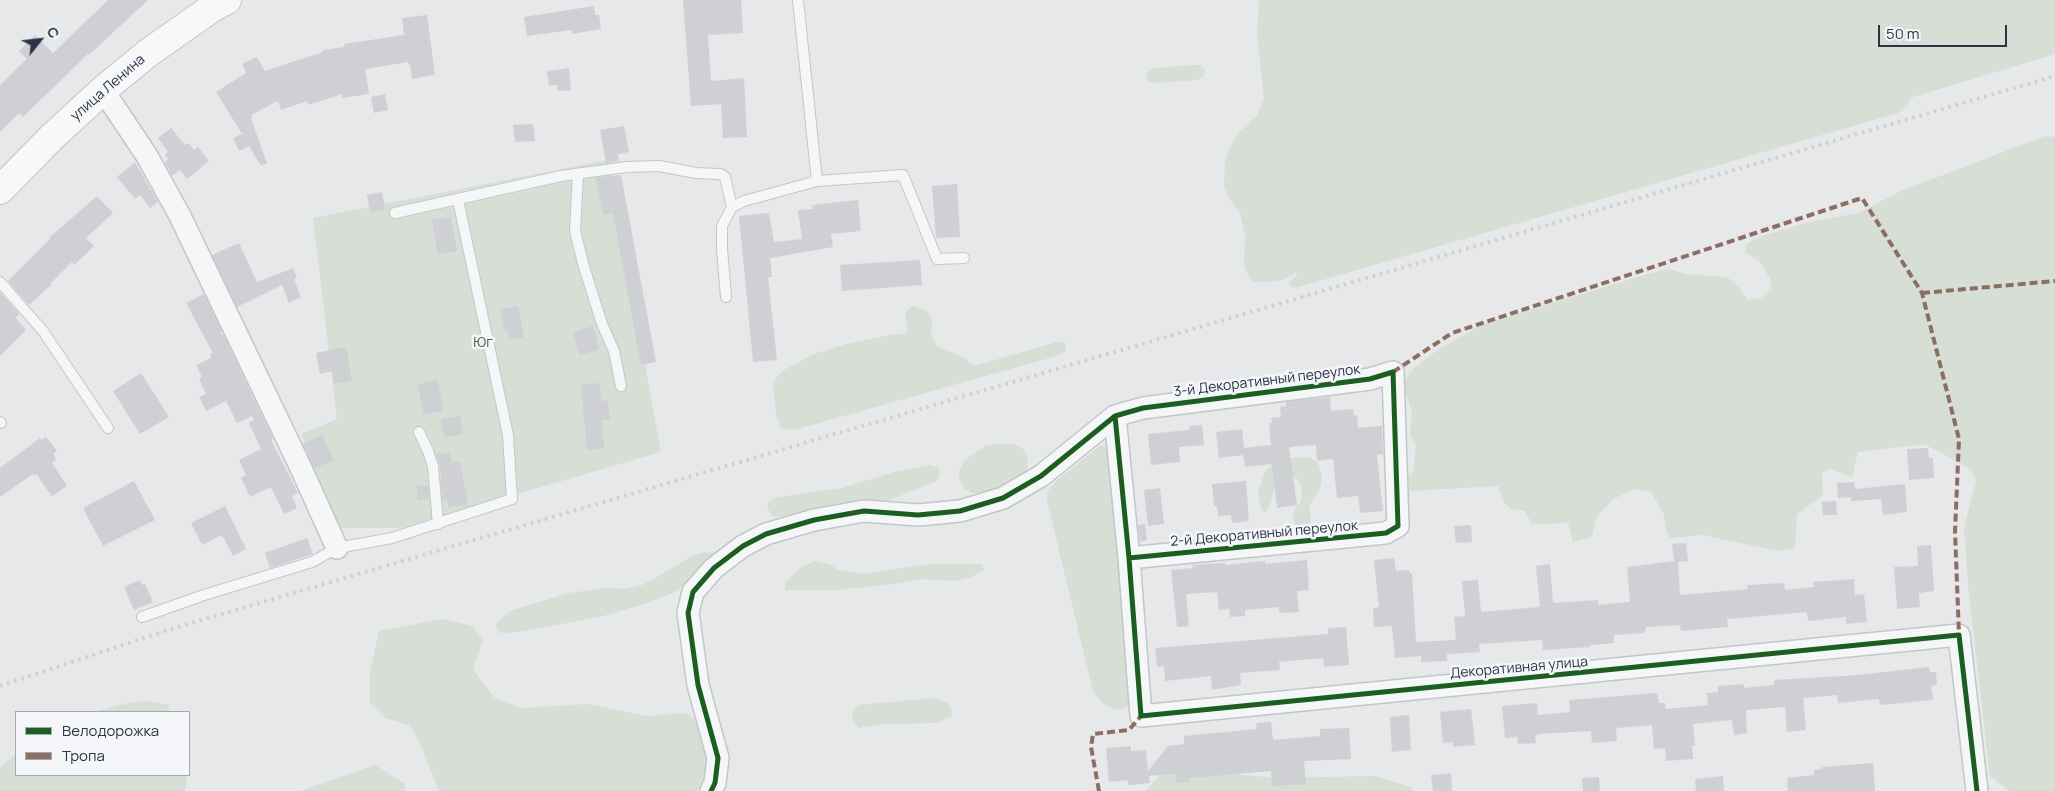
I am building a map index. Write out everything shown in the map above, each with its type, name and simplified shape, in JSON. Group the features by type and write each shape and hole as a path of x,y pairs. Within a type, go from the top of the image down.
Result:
{"main road":[{"name":"улица Ленина","path":"0,190 53,136 103,90 148,53 212,8 227,0"}],"street":[{"path":"103,90 147,156 180,216 300,466 337,548"},
{"name":"3-й Декоративный переулок","path":"1115,416 1143,408 1370,379 1393,372 1398,526"},
{"path":"1115,416 1129,558"},
{"path":"712,791 715,783 718,758 698,685 688,613 694,592 714,568 743,546 766,534 814,520 864,511 918,514 960,511 1003,498 1041,476 1115,416"},
{"name":"2-й Декоративный переулок","path":"1129,558 1386,533 1398,526"},
{"name":"Декоративная улица","path":"1129,558 1141,716 1959,636 1977,791"}],"lane":[{"path":"798,0 817,181"},
{"path":"395,213 578,174 626,166 658,166 696,173 720,174 725,177 732,206 722,226 726,297"},
{"path":"578,174 575,231 602,324 614,351 621,386"},
{"path":"732,206 817,181 904,176 936,259 964,258"},
{"path":"142,617 312,562 337,548 392,538 512,500 508,435 458,200"},
{"path":"0,282 43,331 108,428"},
{"path":"419,432 433,466 438,524"}],"green space":[{"path":"1259,0 2055,0 2055,54 1910,98 1909,104 1898,113 1295,288 1290,286 1289,282 1297,276 1296,272 1283,280 1266,282 1254,282 1248,276 1244,264 1245,236 1240,213 1228,197 1224,187 1225,161 1232,143 1239,132 1257,116 1264,99 1257,34"},
{"path":"1201,65 1205,71 1203,77 1198,80 1153,83 1146,78 1149,70 1154,68"},
{"path":"2045,136 2055,137 2055,791 2009,791 1990,776 1968,585 1964,527 1976,481 1972,470 1924,444 1858,452 1852,477 1831,469 1822,472 1823,495 1797,514 1795,548 1778,551 1703,535 1670,538 1667,533 1663,512 1651,492 1633,489 1612,500 1596,518 1592,537 1573,542 1568,523 1532,524 1525,511 1511,509 1504,503 1498,486 1409,491 1406,486 1407,478 1413,472 1416,446 1410,435 1412,413 1405,388 1405,380 1414,368 1436,351 1481,325 1647,274 1670,269 1685,274 1727,277 1740,288 1747,300 1761,298 1772,287 1769,277 1759,261 1746,253 1745,245 1756,238 1805,223 1858,213 1901,191"},
{"name":"Юг","path":"608,160 661,452 400,528 335,528 301,434 337,419 313,218"},
{"path":"914,306 927,311 932,319 931,334 937,346 963,357 974,366 1057,342 1065,342 1066,350 1060,355 794,430 781,429 776,415 773,386 775,379 784,370 814,354 846,344 894,334 904,334 908,330 905,314 910,307"},
{"path":"1012,444 1024,449 1028,460 1027,471 1012,485 988,493 973,493 965,490 959,478 959,471 965,460 985,446"},
{"path":"1101,445 1110,449 1132,701 1125,708 1115,710 1102,703 1093,691 1047,501 1048,491 1056,481"},
{"path":"1307,457 1313,459 1319,465 1322,478 1320,488 1309,506 1311,521 1303,529 1294,522 1292,514 1302,499 1301,487 1297,479 1291,476 1277,481 1266,512 1261,510 1258,493 1265,471 1270,466 1286,458"},
{"path":"930,465 939,468 940,473 937,481 882,503 858,501 829,505 781,517 773,516 768,509 767,503 773,498 842,488 894,472"},
{"path":"705,552 718,553 697,577 673,593 644,604 600,617 518,632 501,633 497,629 496,624 501,618 513,610 569,593 608,588 626,589 642,585 692,556"},
{"path":"815,561 831,565 838,570 863,574 929,564 981,564 985,570 972,577 955,581 919,579 894,584 837,590 785,590 786,581 800,568"},
{"path":"443,619 472,626 483,640 473,670 495,698 522,708 588,704 647,716 684,713 698,720 709,772 704,791 439,791 419,741 409,725 385,718 370,703 370,672 379,631"},
{"path":"935,698 948,703 952,711 951,716 937,723 882,724 859,728 853,722 852,712 859,705"},
{"path":"147,701 169,705 168,711 98,711 128,703"},
{"path":"15,755 15,776 187,776 185,791 0,791 0,768"},
{"path":"375,765 404,783 405,791 301,791"},
{"path":"1200,771 1276,778 1375,776 1411,787 1413,791 1145,791 1162,773"}],"building":[{"path":"108,0 148,0 88,54 23,117 19,113 0,132 0,85 27,59 19,51 35,35 53,53"},
{"path":"683,0 741,0 743,33 708,35 711,81 744,78 747,137 723,138 721,104 691,106"},
{"path":"594,6 595,15 599,15 601,29 572,34 572,30 527,36 524,17"},
{"path":"427,15 435,75 412,79 408,62 365,69 369,94 342,98 342,94 308,105 307,101 281,110 278,101 251,115 267,163 261,166 249,146 239,151 233,138 242,134 216,92 246,73 242,64 257,57 265,71 323,52 323,50 345,47 344,44 404,35 402,18"},
{"path":"569,68 571,90 558,91 557,85 549,85 547,71"},
{"path":"385,94 388,110 374,113 371,97"},
{"path":"533,124 535,141 515,142 513,125"},
{"path":"624,126 629,152 618,154 619,161 606,163 600,130"},
{"path":"171,128 185,145 189,143 194,150 198,147 209,161 187,179 180,170 172,176 165,162 168,159 165,154 168,152 158,138"},
{"path":"135,162 158,202 150,208 140,195 135,199 117,177"},
{"path":"621,175 656,362 641,365 613,213 603,215 596,178"},
{"path":"957,184 960,237 936,238 932,186"},
{"path":"382,192 385,209 370,212 367,195"},
{"path":"97,196 113,213 86,238 94,246 74,265 72,262 29,305 8,281 49,238"},
{"path":"858,200 861,231 831,234 833,247 770,258 772,277 768,277 777,360 753,362 739,216 769,213 774,242 802,239 798,210 813,209 812,205"},
{"path":"451,217 457,251 438,254 432,220"},
{"path":"239,243 257,282 293,268 297,278 294,279 301,297 289,303 282,285 237,307 212,255"},
{"path":"920,260 922,285 842,291 840,265"},
{"path":"0,292 19,314 16,318 26,330 0,356"},
{"path":"204,294 222,332 219,334 223,334 273,439 271,440 298,493 292,496 297,508 284,514 271,487 250,497 241,478 246,475 239,460 261,449 249,423 254,420 252,416 237,423 226,401 206,411 199,397 206,394 199,379 202,377 196,365 211,358 210,354 213,353 186,303"},
{"path":"518,306 524,337 509,340 508,330 505,330 500,310"},
{"path":"593,326 599,350 579,355 573,332"},
{"path":"346,347 352,381 334,384 332,371 320,374 316,353"},
{"path":"141,373 169,417 140,434 113,391"},
{"path":"438,380 443,411 423,415 418,384"},
{"path":"599,383 601,401 607,400 610,419 601,420 604,448 587,450 581,385"},
{"path":"1330,397 1331,411 1353,409 1354,416 1357,415 1358,428 1382,426 1383,454 1377,455 1383,511 1360,513 1358,496 1337,498 1333,459 1317,461 1316,445 1289,447 1297,505 1277,508 1272,464 1245,467 1243,455 1219,458 1216,432 1242,429 1244,448 1271,445 1269,423 1272,423 1271,418 1281,417 1280,407 1286,406 1286,402"},
{"path":"460,416 463,434 444,437 441,419"},
{"path":"1202,425 1204,445 1179,447 1180,462 1151,465 1148,434 1189,430 1189,426"},
{"path":"322,435 334,460 315,468 303,444"},
{"path":"46,437 57,451 53,454 56,459 52,463 67,486 52,496 36,474 34,476 33,474 0,497 0,468 40,438 41,440"},
{"path":"1928,448 1929,458 1933,458 1934,478 1909,480 1907,449"},
{"path":"450,452 452,462 460,461 468,504 449,507 447,499 443,499 440,465 436,454"},
{"path":"134,481 155,520 103,546 83,508"},
{"path":"1246,481 1249,521 1232,523 1231,515 1218,516 1217,506 1214,506 1212,484"},
{"path":"1854,482 1855,489 1905,484 1907,512 1883,515 1881,499 1851,501 1851,497 1838,498 1837,483"},
{"path":"417,486 428,486 429,499 417,500"},
{"path":"1160,488 1164,524 1148,526 1144,490"},
{"path":"1836,501 1837,515 1823,515 1822,502"},
{"path":"225,506 246,549 233,556 222,535 202,545 191,523"},
{"path":"1145,524 1147,540 1140,541 1138,525"},
{"path":"1471,525 1472,542 1456,543 1454,526"},
{"path":"307,538 313,554 270,568 265,553"},
{"path":"1686,543 1688,561 1678,562 1680,595 1748,589 1747,585 1784,583 1785,590 1814,587 1813,582 1854,579 1855,595 1864,594 1867,622 1846,624 1846,617 1808,621 1807,612 1727,619 1728,627 1681,631 1680,625 1646,627 1644,633 1614,635 1614,643 1590,645 1590,647 1543,650 1542,640 1479,644 1480,652 1447,654 1447,661 1421,662 1421,656 1395,658 1392,626 1374,627 1373,608 1379,607 1374,560 1394,558 1396,571 1409,570 1409,573 1412,573 1416,642 1456,640 1454,617 1465,616 1462,581 1478,580 1481,612 1540,607 1536,566 1550,564 1553,603 1598,600 1598,605 1630,602 1627,567 1674,561 1672,544"},
{"path":"1931,545 1934,591 1919,593 1920,607 1897,609 1894,567 1918,566 1917,546"},
{"path":"1307,560 1309,590 1297,591 1299,612 1279,613 1279,607 1245,610 1245,616 1230,617 1229,609 1219,610 1217,592 1186,594 1189,626 1177,627 1171,570 1193,568 1192,565 1225,563 1225,565 1265,561 1265,564"},
{"path":"140,580 142,585 145,584 153,602 134,610 124,587"},
{"path":"1346,627 1349,665 1324,667 1323,658 1279,662 1280,670 1240,673 1241,685 1212,690 1211,676 1165,681 1164,666 1157,667 1155,648 1328,634 1328,628"},
{"path":"1929,667 1930,672 1936,672 1937,685 1931,686 1933,700 1880,705 1879,699 1838,703 1837,695 1803,698 1806,730 1787,732 1785,707 1746,710 1747,733 1734,735 1732,720 1693,724 1695,745 1692,746 1693,759 1666,761 1665,748 1654,749 1652,725 1616,728 1617,741 1592,743 1591,731 1539,734 1535,736 1536,743 1518,744 1517,737 1505,738 1502,706 1537,703 1538,715 1570,712 1569,700 1657,693 1659,703 1665,703 1666,709 1708,705 1707,693 1718,692 1718,686 1744,684 1744,688 1774,685 1774,680 1859,675"},
{"path":"1471,709 1475,745 1453,747 1453,742 1443,743 1440,712"},
{"path":"1409,715 1411,750 1392,752 1390,717"},
{"path":"1271,722 1273,740 1320,736 1320,729 1349,728 1351,759 1304,761 1306,784 1272,786 1271,771 1189,778 1190,782 1176,783 1176,774 1149,776 1150,783 1129,785 1128,780 1109,782 1106,748 1131,746 1131,751 1146,750 1148,771 1168,746 1184,744 1184,736 1257,729 1256,723"},
{"path":"1873,763 1875,791 1788,791 1787,778 1814,775 1814,770 1822,769 1822,767"},
{"path":"1451,773 1452,791 1433,791 1431,775"},
{"path":"1723,776 1724,791 1696,791 1695,779"},
{"path":"1599,777 1600,791 1583,791 1582,778"}],"railway":[{"path":"0,686 171,629 2055,76"}],"marked path":[{"path":"1393,372 1452,333 1862,198 1922,293 1959,439 1955,532 1959,635"},
{"path":"1922,293 2055,281"},
{"path":"1099,791 1091,747 1093,734 1129,730 1141,716"}],"cycle path":[{"path":"711,791 715,783 718,758 698,685 688,613 693,592 714,568 743,546 766,534 814,520 864,511 918,515 960,511 1003,498 1041,476 1115,416 1143,408 1370,379 1393,372 1398,526 1386,533 1129,558"},
{"path":"1115,416 1129,558 1141,716 1959,635 1977,791"}]}
